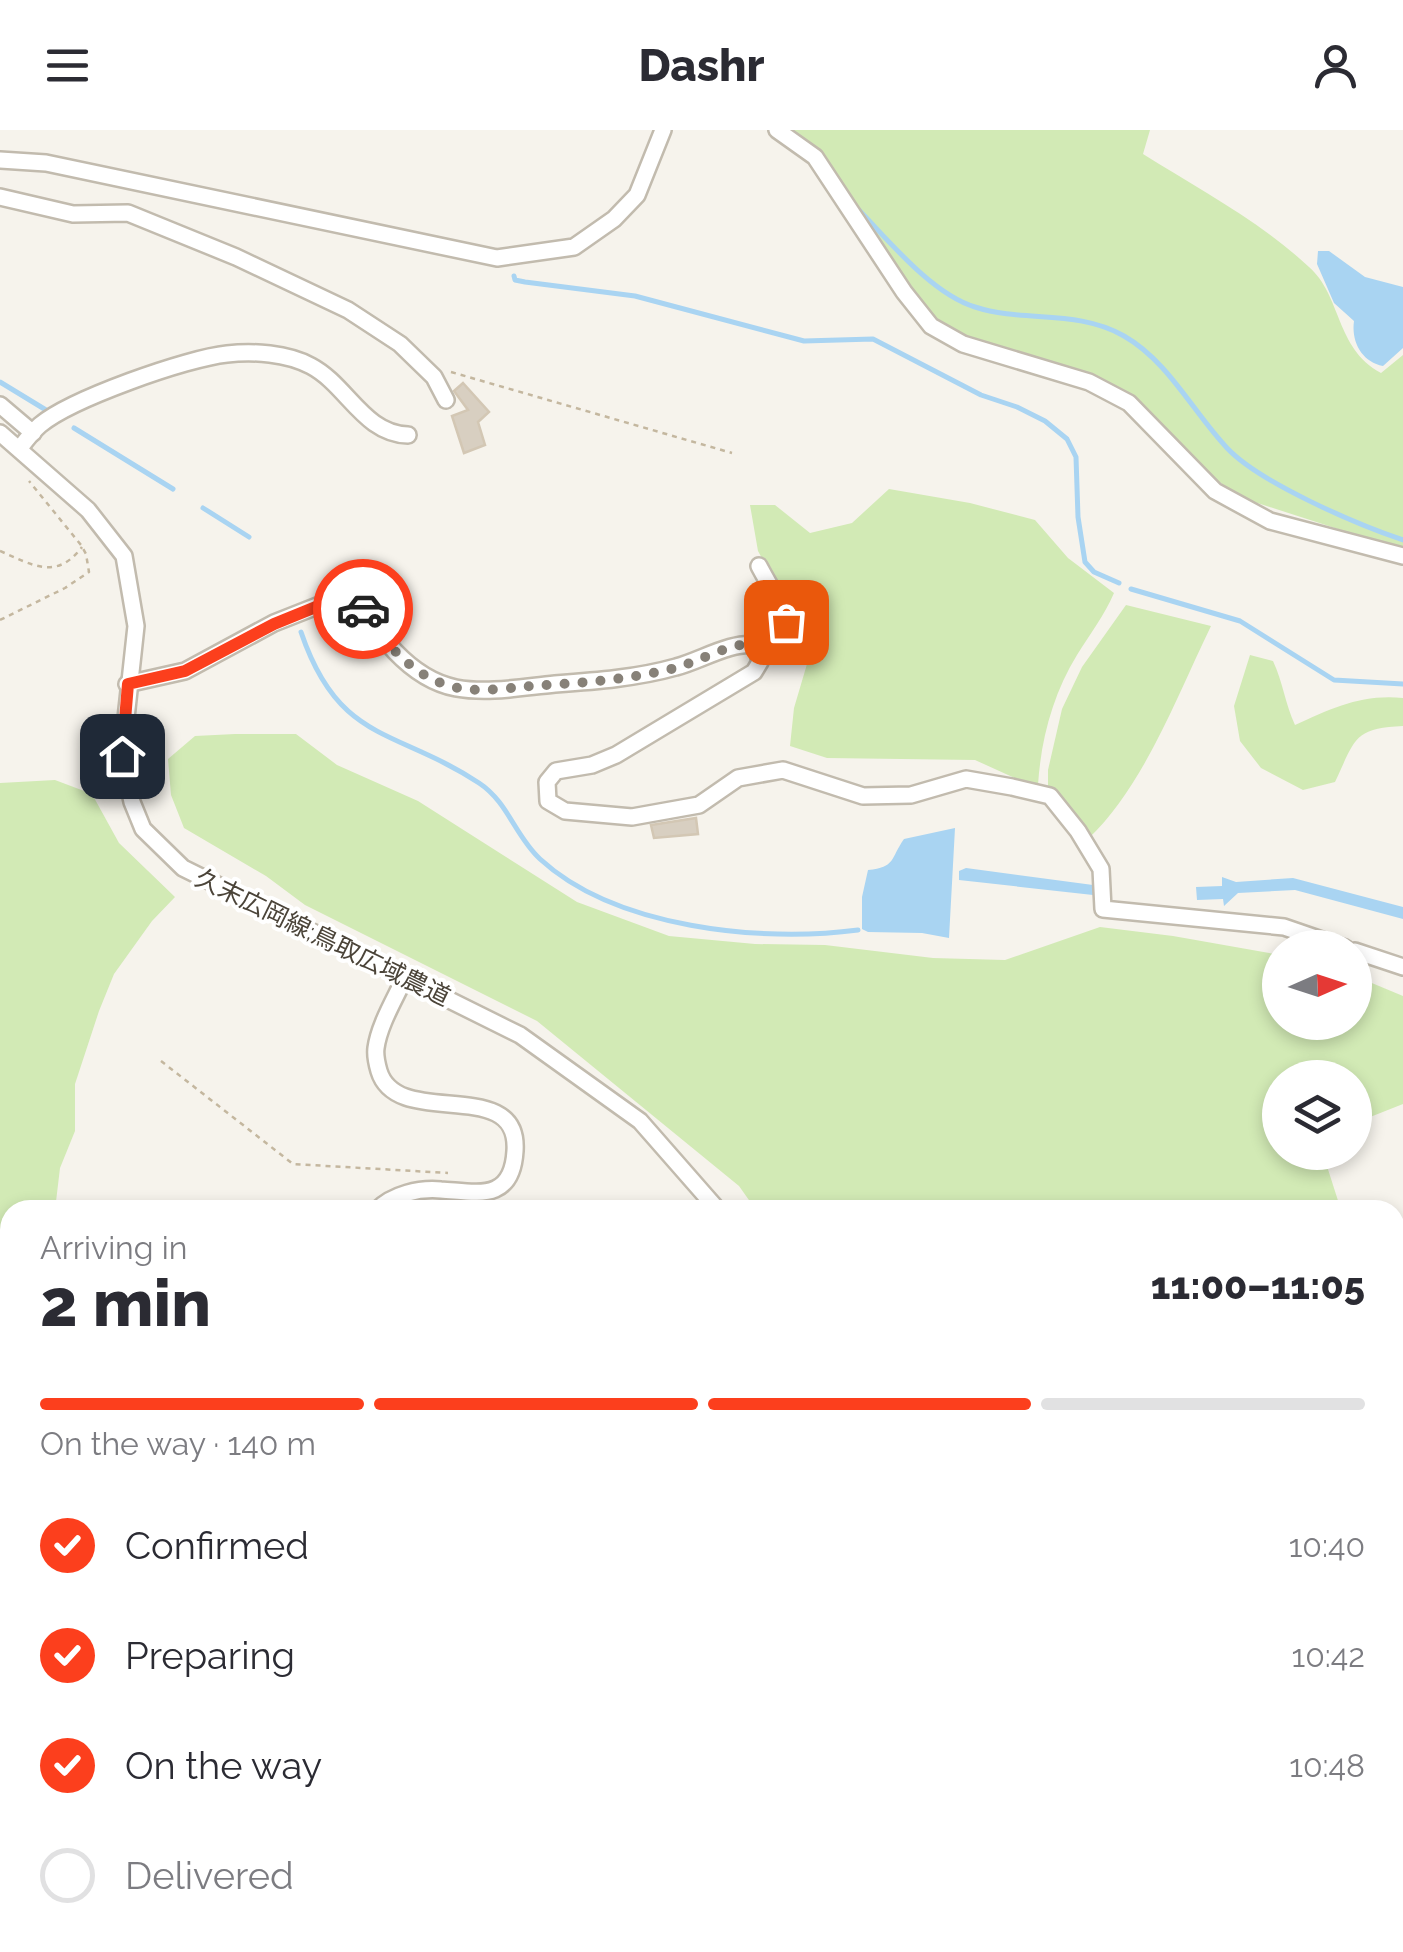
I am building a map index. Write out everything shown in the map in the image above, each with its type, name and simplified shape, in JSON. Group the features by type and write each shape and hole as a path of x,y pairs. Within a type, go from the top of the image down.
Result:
{"street":[{"path":"0,160 46,163 496,258 574,248 614,218 637,195 663,130"},
{"path":"777,130 815,157 904,292 931,326 962,344 1089,382 1129,403 1215,492 1270,521 1403,556"},
{"path":"0,197 73,214 128,213 236,257 348,310 400,344 430,373 446,400"},
{"path":"20,448 41,424 110,390 176,366 226,354 270,354 310,365 344,391 383,432 408,435"},
{"path":"0,404 33,433"},
{"name":"久末広岡線;鳥取広域農道","path":"0,433 88,510 124,556 136,626 122,756 132,802 143,829 183,868 520,1035 640,1121 709,1200"},
{"path":"759,566 786,622 785,636 778,646 759,653"},
{"path":"128,684 185,671 274,624 355,591 381,637 428,677 454,688 487,690 627,678 705,659 747,643 756,644 760,662 754,672 616,754 592,765 556,770 546,782 548,800 564,811 632,817 699,805 738,778 783,770 862,796 911,795 966,779 1012,786 1050,796 1078,831 1102,869 1102,910 1293,930"},
{"path":"1372,957 1403,967"},
{"path":"390,1200 416,1191 473,1195 490,1192 509,1173 515,1154 509,1125 491,1110 406,1099 386,1086 376,1048 405,977"}],"path":[{"path":"430,373 452,372 732,453"},
{"path":"0,620 88,575 89,565 82,547 27,478"},
{"path":"0,551 50,568 70,562 82,547"},
{"path":"161,1061 293,1164 421,1169 456,1176"}],"green space":[{"path":"787,130 1150,130 1143,154 1250,221 1309,267 1328,292 1347,336 1366,362 1381,373 1403,355 1403,550 1242,498 1197,466 1122,389 1093,375 967,340 931,316"},
{"path":"889,489 970,503 1035,520 1068,558 1114,593 1055,701 1045,734 1038,785 975,760 827,758 790,746 794,708 807,664 782,595 758,551 750,505 775,505 810,533 852,523"},
{"path":"1126,605 1211,626 1143,767 1108,818 1088,839 1048,786 1048,770 1062,709 1082,667"},
{"path":"1250,655 1273,661 1295,725 1348,704 1388,697 1403,698 1403,726 1365,734 1352,746 1335,782 1303,790 1261,768 1240,741 1234,706"},
{"path":"296,734 337,765 418,801 577,902 669,936 755,944 825,945 933,958 1005,960 1100,927 1262,952 1262,1040 1372,1040 1372,983 1403,996 1403,1104 1372,1116 1372,1060 1262,1060 1262,1170 1328,1170 1338,1200 749,1200 739,1186 537,1021 305,905 266,876 184,828 171,795 168,759 195,736"},
{"path":"55,780 92,794 119,843 175,897 152,921 114,974 99,1011 75,1084 75,1131 60,1168 56,1200 0,1200 0,783"}],"water":[{"path":"1318,251 1329,251 1365,277 1403,287 1403,348 1383,366 1369,360 1360,350 1354,336 1354,321 1334,303 1317,264"},
{"path":"955,828 949,938 862,929 862,897 868,870 888,864 904,839"},
{"path":"966,868 1093,885 1093,895 959,880 959,871"},
{"path":"1222,877 1236,882 1293,878 1403,907 1403,919 1295,890 1238,893 1224,906 1223,899 1197,900 1196,887 1222,886"}],"building":[{"path":"463,383 489,412 478,422 485,445 464,453 452,416 468,410 454,391"},
{"path":"696,818 698,834 654,838 651,825"}],"waterway":[{"path":"858,209 927,279 959,300 994,312 1088,322 1124,336 1154,359 1242,461 1310,501 1403,540"},
{"path":"514,276 515,280 525,282 635,296 804,341 873,339 981,395 1045,421 1067,439 1076,457 1078,517 1085,562 1094,572 1119,583"},
{"path":"0,382 46,410"},
{"path":"74,428 173,489"},
{"path":"203,508 249,537"},
{"path":"1131,589 1240,621 1334,680 1403,684"},
{"path":"301,632 316,668 333,695 352,714 373,729 479,783 497,800 531,850 571,882 608,901 691,925 778,934 858,930"}],"way so far":[{"path":"363,609 381,637 428,677 454,688 487,690 627,678 671,669 747,643 756,644 759,653 778,646 785,636 786,622"}],"route":[{"path":"122,756 128,684 185,671 274,624 355,591 363,609"}]}
